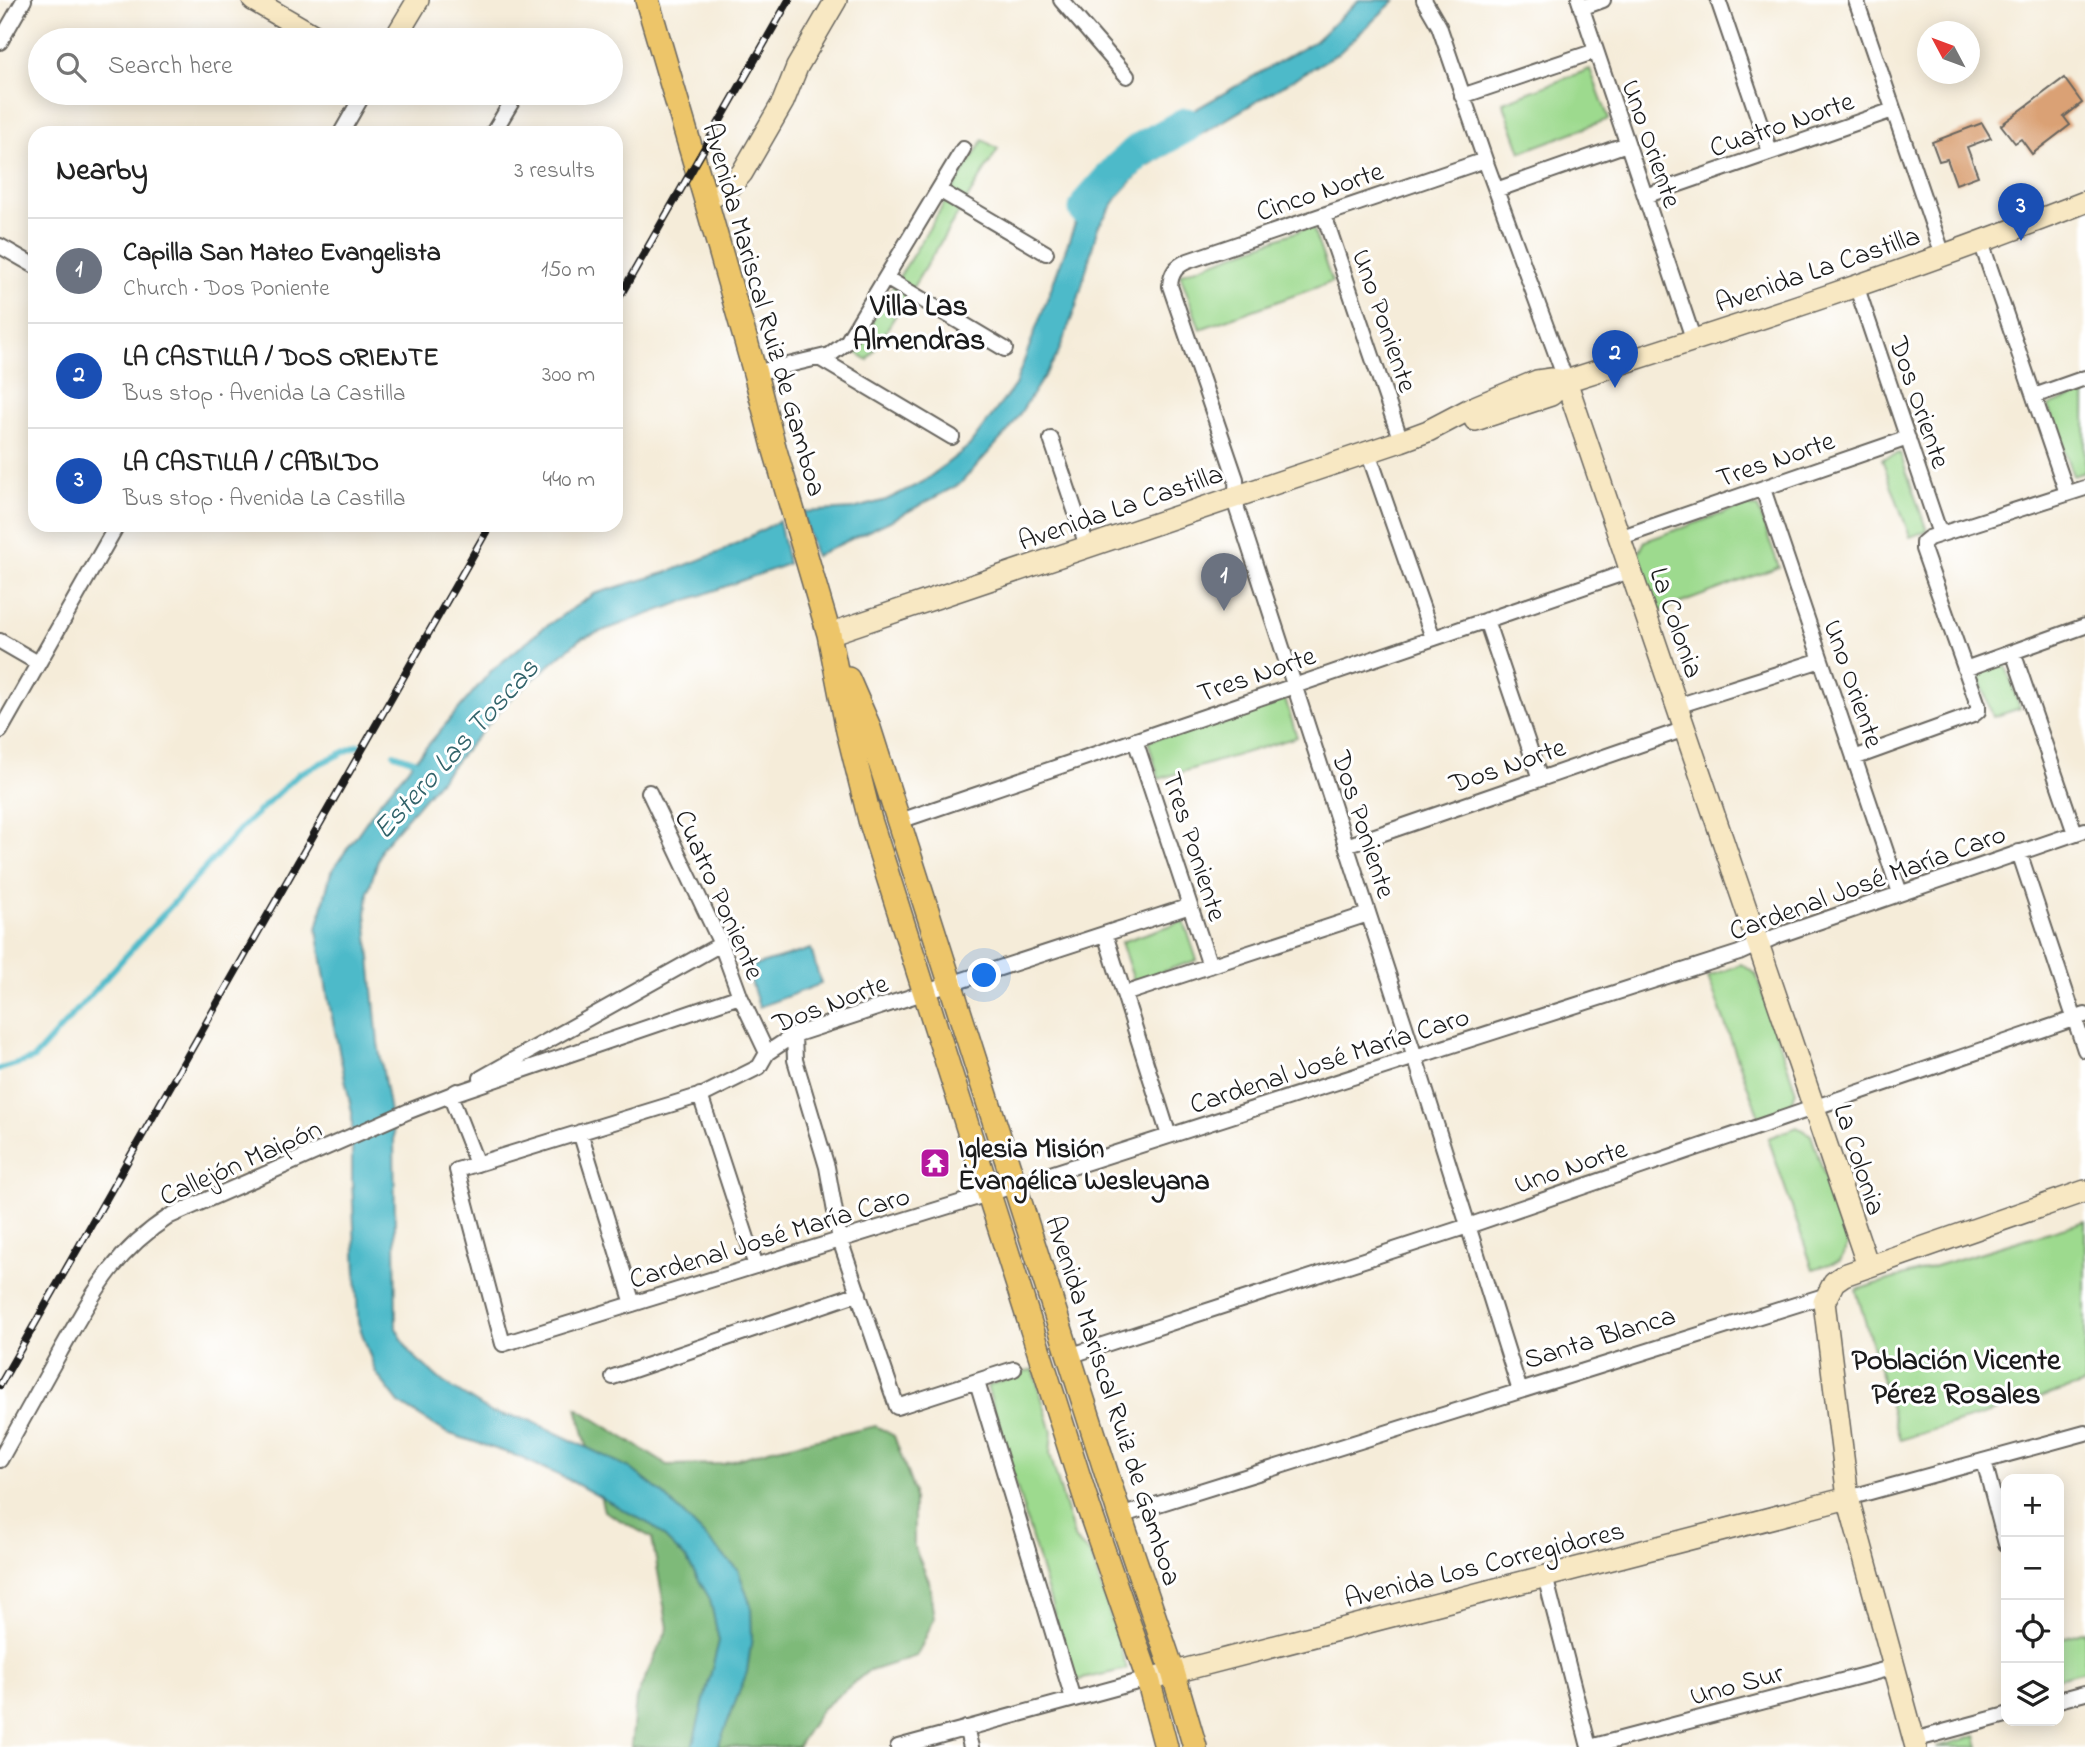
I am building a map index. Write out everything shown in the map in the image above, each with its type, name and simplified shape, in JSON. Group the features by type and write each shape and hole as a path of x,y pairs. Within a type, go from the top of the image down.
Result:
{"main road":[{"name":"Avenida Mariscal Ruiz de Gamboa","path":"647,0 829,634 848,732 870,820 1089,1509 1148,1679 1166,1747"},
{"name":"Avenida Mariscal Ruiz de Gamboa","path":"829,634 868,725 1120,1516 1174,1672 1195,1747"}],"street":[{"path":"0,42 24,0"},
{"path":"253,0 301,28"},
{"path":"401,28 418,0"},
{"path":"705,197 733,164 772,99 797,67 836,0"},
{"path":"1061,0 1127,76"},
{"name":"La Colonia","path":"1424,0 1439,26 1566,381 1868,1266"},
{"path":"1580,4 1603,0"},
{"path":"1718,0 1770,152"},
{"path":"1856,0 1943,255"},
{"name":"Uno Oriente","path":"1580,4 1693,341"},
{"path":"1462,96 1596,51"},
{"path":"349,126 359,105"},
{"path":"497,126 509,105"},
{"name":"Cuatro Norte","path":"1645,196 1893,110"},
{"path":"1496,190 1628,144"},
{"path":"755,373 830,355 847,342 963,149"},
{"name":"Cinco Norte","path":"1173,273 1188,261 1485,160"},
{"path":"939,190 1046,253"},
{"name":"Avenida La Castilla","path":"829,634 1428,431 1463,424 1544,397 1557,391 1566,381 1693,341 1981,242 2085,202"},
{"name":"Uno Poniente","path":"1324,215 1401,441"},
{"path":"1981,242 2067,493"},
{"path":"0,246 28,262"},
{"name":"Dos Poniente","path":"1173,273 1170,286 1236,479 1237,509 1520,1391"},
{"path":"886,278 1005,349"},
{"name":"Dos Oriente","path":"1856,285 1940,534"},
{"path":"819,358 952,438"},
{"path":"2034,396 2085,378"},
{"name":"Tres Norte","path":"1619,538 1908,438"},
{"path":"1051,439 1087,547"},
{"path":"1368,452 1433,638"},
{"path":"1854,758 1978,711 1923,549 1923,542 1940,534 2085,488"},
{"name":"Uno Oriente","path":"1763,489 1900,893"},
{"path":"0,731 113,532"},
{"name":"Tres Norte","path":"897,822 1630,571"},
{"path":"1486,620 1539,779"},
{"path":"1965,669 2085,626"},
{"path":"0,641 38,663"},
{"path":"2013,652 2080,831"},
{"path":"1677,706 1821,660"},
{"name":"Dos Norte","path":"1346,845 1685,729"},
{"name":"Tres Poniente","path":"1135,740 1210,966"},
{"name":"Cuatro Poniente","path":"649,792 721,944 740,996 767,1053"},
{"name":"Cardenal José María Caro","path":"503,1344 1014,1186 1739,953 1777,936 2080,831"},
{"path":"2019,852 2080,1017 2085,1050"},
{"name":"Dos Norte","path":"503,1344 457,1170 700,1095 759,1068 767,1053 794,1035 1190,906"},
{"path":"1124,994 1368,914"},
{"path":"1105,934 1169,1136"},
{"name":"Callejón Maipón","path":"450,1095 721,944"},
{"name":"Callejón Maipón","path":"0,1460 97,1286 138,1239 162,1222 188,1207 450,1095 740,996"},
{"name":"Uno Norte","path":"1069,1356 1468,1226 2080,1017"},
{"path":"794,1035 795,1060 827,1167 840,1240 897,1407 1014,1369"},
{"path":"450,1095 477,1164"},
{"path":"700,1095 756,1266"},
{"path":"580,1132 633,1304"},
{"name":"Santa Blanca","path":"1120,1516 1827,1295 1834,1282 1844,1275 2085,1191"},
{"path":"613,1377 859,1293"},
{"path":"1827,1295 1824,1312 1849,1498 1915,1744 2001,1717"},
{"path":"976,1382 1073,1699"},
{"name":"Avenida Los Corregidores","path":"898,1747 1174,1672 1849,1498 2085,1433"},
{"path":"1984,1461 2004,1537"},
{"path":"1545,1576 1590,1747"},
{"name":"Uno Sur","path":"1590,1747 1895,1667"},
{"path":"2064,1699 2085,1693"},
{"path":"966,1728 971,1747"}],"green space":[{"path":"1590,69 1609,119 1521,152 1503,102"},
{"path":"983,140 998,149 868,360 854,351"},
{"path":"1312,226 1332,282 1200,329 1180,274"},
{"path":"2085,392 2085,472 2073,476 2048,406"},
{"path":"1900,453 1927,531 1910,537 1882,459"},
{"path":"1747,505 1758,508 1779,567 1657,612 1637,557 1645,541"},
{"path":"2005,663 2020,708 1993,717 1977,673"},
{"path":"1285,699 1297,737 1159,779 1148,741"},
{"path":"1184,921 1197,960 1134,981 1121,942"},
{"path":"1741,964 1756,974 1796,1091 1791,1106 1760,1120 1708,977"},
{"path":"1797,1127 1811,1135 1848,1245 1840,1261 1813,1269 1768,1138"},
{"path":"2085,1221 2085,1384 1900,1440 1856,1290"},
{"path":"1033,1369 1052,1432 1050,1454 1075,1540 1091,1555 1127,1669 1074,1681 987,1386"},
{"path":"577,1408 667,1465 723,1464 768,1450 876,1426 894,1436 914,1492 914,1547 929,1581 934,1619 917,1656 867,1672 822,1709 797,1747 631,1747 636,1698 668,1628 652,1538 604,1511"},
{"path":"2085,1631 2085,1671 2064,1677 2064,1637"},
{"path":"1976,1736 1979,1747 1937,1747"}],"water":[{"path":"1359,0 1395,0 1340,52 1144,168 1119,195 1098,227 1076,307 1057,356 1010,429 960,484 815,556 802,512 853,509 886,500 923,482 969,446 1015,385 1078,216 1104,182 1177,120 1315,41"},
{"path":"779,521 788,564 580,639 508,701 382,847 368,892 366,914 378,1043 394,1135 396,1328 410,1353 443,1382 492,1413 527,1419 630,1468 663,1494 738,1570 751,1606 752,1637 747,1672 718,1747 692,1747 719,1641 710,1599 687,1560 653,1526 569,1480 517,1456 447,1433 399,1403 376,1373 358,1322 352,1112 328,998 317,929 331,872 382,799 491,671 542,629 594,594 668,572 720,552"},
{"path":"811,949 821,984 759,1007 747,968"}],"building":[{"path":"2064,78 2082,103 2064,117 2070,125 2032,154 2021,139 2015,143 2001,125"},
{"path":"1982,123 1991,138 1967,147 1978,176 1956,184 1947,159 1939,161 1932,142"}],"waterway":[{"name":"Estero Las Toscas","path":"1086,209 1119,169 1140,150 1186,125"},
{"path":"0,1069 33,1059 241,828 300,773 359,745"},
{"path":"394,754 420,763"}],"railway":[{"path":"623,291 789,0"},
{"path":"0,1385 486,532"}],"place":[{"name":"LA CASTILLA / CABILDO","path":"2021,241"},
{"name":"LA CASTILLA / DOS ORIENTE","path":"1615,388"},
{"name":"Capilla San Mateo Evangelista","path":"1224,611"},
{"name":"Iglesia Misión Evangélica Wesleyana","path":"935,1163"}],"district":[{"name":"Villa Las Almendras","path":"919,322"},
{"name":"Población Vicente Pérez Rosales","path":"1956,1376"}]}
